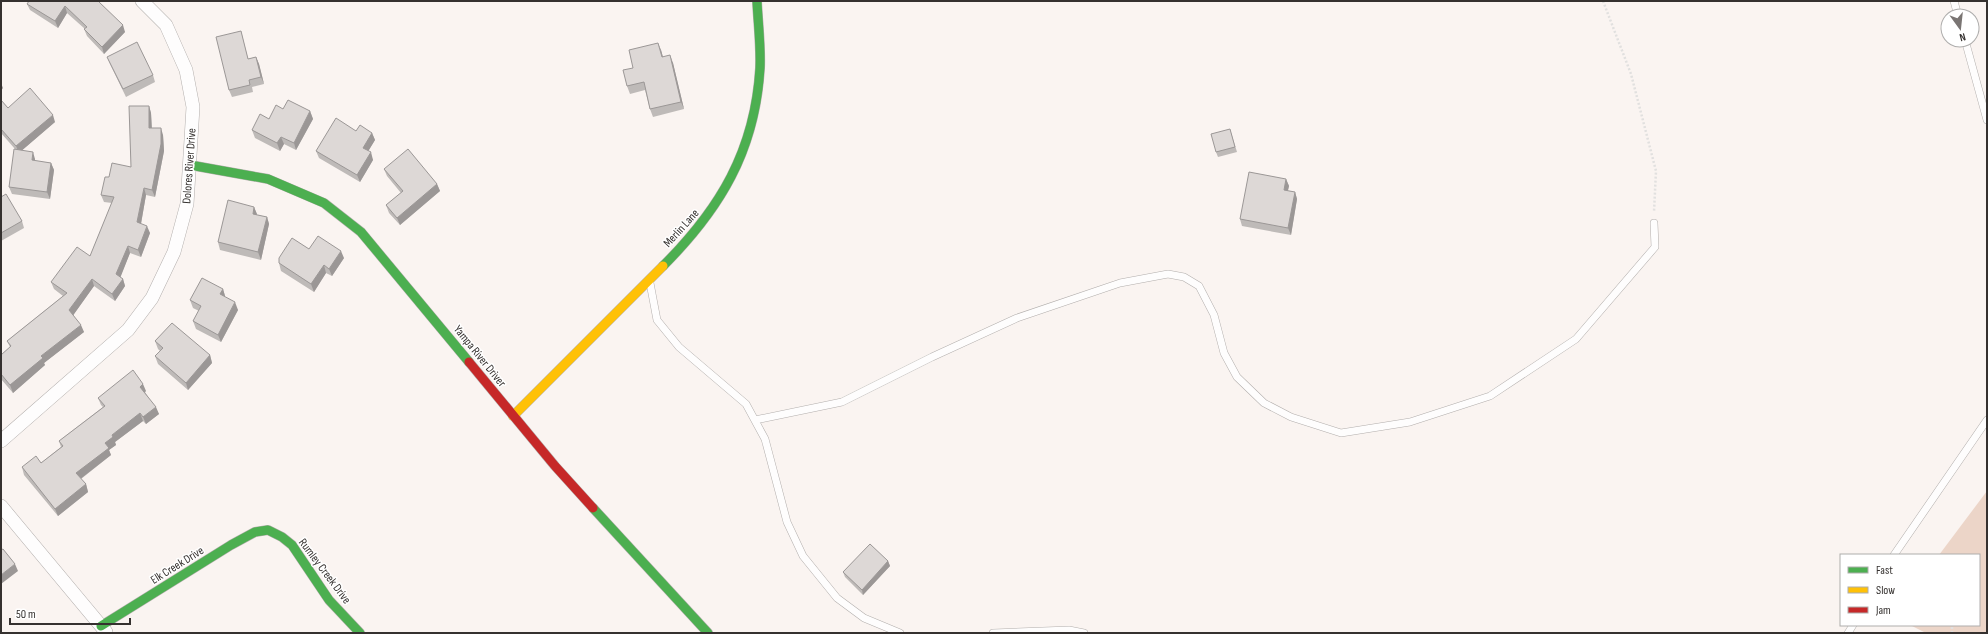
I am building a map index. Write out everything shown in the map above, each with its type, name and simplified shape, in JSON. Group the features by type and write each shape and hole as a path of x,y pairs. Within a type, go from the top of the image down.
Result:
{"street":[{"name":"Dolores River Drive","path":"1,441 128,330 152,298 174,252 187,204 193,107 186,70 166,25 142,1"},
{"name":"Merlin Lane","path":"513,416 683,246 705,220 723,194 748,135 758,90 760,68 757,1"},
{"name":"Yampa River Driver","path":"190,165 268,180 324,203 361,232 554,466 708,633"},
{"path":"1,506 104,629"},
{"name":"Elk Creek Drive","path":"104,629 232,545 255,532 268,530"},
{"name":"Rumley Creek Drive","path":"268,530 282,537 292,545 329,600 360,633"}],"lane":[{"path":"1967,48 1987,120"},
{"path":"754,420 842,402 932,357 1017,318 1120,283 1168,274 1184,277 1199,286 1214,315 1224,353 1237,377 1264,403 1291,417 1341,434 1410,422 1490,396 1576,339 1655,247 1654,223"},
{"path":"649,279 657,320 679,347 746,404 765,439 787,522 803,556 837,598 864,618 900,633"},
{"path":"1895,554 1987,420"},
{"path":"992,633 1069,630 1084,633"}],"path":[{"path":"1603,1 1631,74 1656,171 1654,223"}],"shaded area":[{"path":"1987,491 1987,633 1926,633 1912,626 1980,626 1980,554 1940,554"}],"building":[{"path":"29,1 98,1 123,25 102,47 84,29 87,27 65,6 55,21 27,4"},
{"path":"241,31 248,59 256,57 261,77 249,80 250,85 229,90 216,37"},
{"path":"137,42 153,75 123,89 107,57"},
{"path":"658,43 662,57 670,55 681,102 650,109 644,82 627,86 623,70 633,68 629,50"},
{"path":"30,88 53,115 16,146 1,129 1,100 8,108"},
{"path":"288,100 310,111 294,143 281,137 277,143 252,130 260,114 269,119 276,105 283,109"},
{"path":"129,106 149,106 149,128 161,128 161,144 152,190 144,188 137,222 147,226 138,250 128,246 116,274 123,279 112,294 92,279 69,310 81,325 41,356 43,358 10,385 1,374 1,355 11,346 7,341 67,293 51,282 77,247 90,256 114,197 101,195 105,177 109,177 112,163 131,167"},
{"path":"336,118 356,131 360,125 372,133 363,148 371,152 357,175 316,151"},
{"path":"1230,129 1235,147 1216,152 1211,134"},
{"path":"14,149 33,152 32,160 51,163 47,192 9,187"},
{"path":"408,149 437,184 397,218 386,205 403,191 384,169"},
{"path":"1249,172 1286,179 1284,190 1295,192 1288,228 1240,219"},
{"path":"6,194 22,221 1,233 1,197"},
{"path":"228,200 254,207 253,214 267,217 258,252 218,242"},
{"path":"318,236 341,251 329,269 324,265 311,284 279,263 279,258 292,238 309,249"},
{"path":"202,278 223,289 220,294 235,302 218,335 193,321 201,306 190,300"},
{"path":"172,323 210,355 186,383 155,356 163,348 155,341"},
{"path":"133,370 143,384 140,387 156,407 143,417 140,413 112,435 113,437 105,443 109,448 76,473 86,484 55,509 22,467 36,456 41,463 63,446 59,441 105,406 98,398"},
{"path":"870,544 888,561 862,590 843,572"},
{"path":"3,549 15,564 1,575 1,550"}],"traffic: fast":[{"path":"663,266 702,223 731,177 742,152 751,126 757,98 760,68 757,1"},
{"path":"190,165 268,179 324,203 361,232 469,362"},
{"path":"593,508 708,633"},
{"path":"101,626 231,545 255,532 268,530 282,537 292,545 329,600 360,633"}],"traffic: slow":[{"path":"513,416 663,266"}],"traffic: jam":[{"path":"469,362 555,466 593,508"}]}
